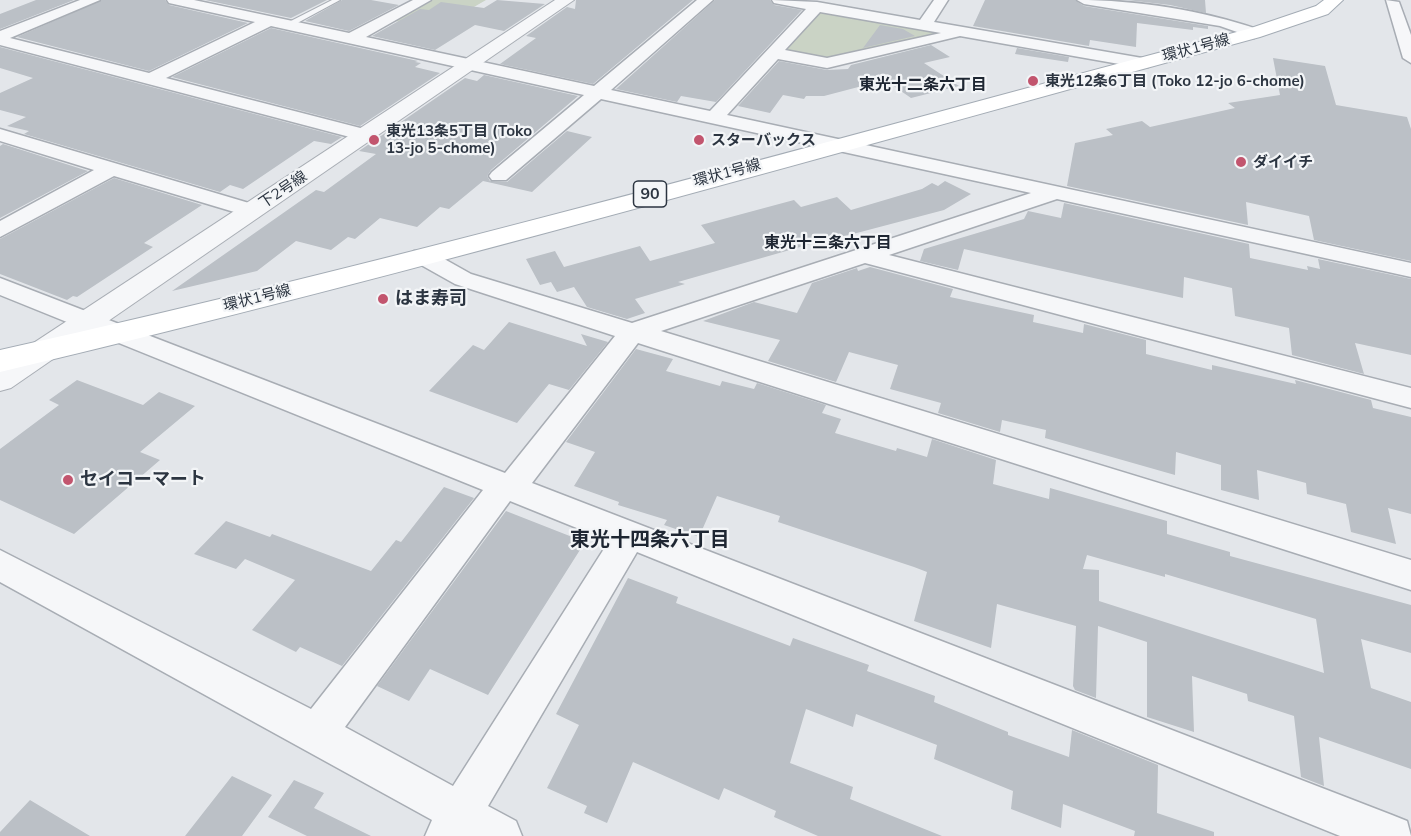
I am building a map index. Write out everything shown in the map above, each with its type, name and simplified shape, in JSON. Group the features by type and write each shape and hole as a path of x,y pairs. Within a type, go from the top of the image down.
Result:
{"main road":[{"name":"環状1号線","path":"0,361 122,333 422,256 1254,33 1322,10 1335,0"},
{"name":"環状1号線","path":"0,367 44,351"}],"street":[{"path":"0,38 93,0"},
{"path":"352,38 424,0"},
{"name":"下2号線","path":"0,380 566,0"},
{"path":"499,176 706,0"},
{"path":"779,0 1142,63"},
{"path":"925,24 941,0"},
{"path":"1083,0 1177,7 1254,33"},
{"path":"185,1 1411,270"},
{"path":"1385,1 1411,4"},
{"path":"1385,1 1410,53"},
{"path":"714,118 817,6"},
{"path":"151,79 278,23"},
{"path":"773,53 828,63 969,32"},
{"path":"0,38 365,135"},
{"path":"0,135 251,212"},
{"path":"0,230 111,169"},
{"path":"317,733 507,486 632,332 1054,193"},
{"path":"862,255 1411,398"},
{"path":"422,256 463,279 1411,575"},
{"path":"0,286 1392,836"},
{"path":"453,825 630,535"},
{"path":"0,565 317,733 453,825 501,836"}],"lane":[{"path":"278,23 337,0"}],"green space":[{"path":"433,0 486,0 436,29 395,21"},
{"path":"817,6 969,32 827,63 773,53"}],"building":[{"path":"36,0 74,0 0,29 0,14"},
{"path":"102,0 165,0 169,5 248,23 149,71 17,37"},
{"path":"205,0 327,0 291,18"},
{"path":"342,0 371,0 399,5 349,31 305,21"},
{"path":"497,0 545,4 504,31 475,25 435,50 372,36 420,9 429,10 441,2 484,8"},
{"path":"576,0 693,0 593,84 500,64 536,38 526,36 567,7 575,9"},
{"path":"715,0 770,0 774,5 802,10 716,102 681,96 677,102 616,89"},
{"path":"985,0 1075,0 1084,6 1208,26 1208,29 1193,27 1193,30 1137,23 1136,47 1090,40 1089,46 973,26"},
{"path":"1127,0 1205,0 1206,13 1170,5"},
{"path":"880,25 903,29 915,36 863,48"},
{"path":"271,28 418,61 415,62 421,63 415,67 440,73 360,126 172,77"},
{"path":"931,45 950,57 924,63 959,86 911,98 885,80 824,96 806,96 804,99 783,95 770,113 738,106 779,61 827,70 848,69 851,65"},
{"path":"0,47 342,137 331,144 314,141 243,189 230,185 220,192 24,134 29,131 7,126 26,117 0,110 0,93 33,78 0,68"},
{"path":"1017,48 1069,57 1068,62 1015,54"},
{"name":"ダイイチ","path":"1273,58 1325,66 1336,105 1407,117 1411,129 1411,261 1314,240 1309,216 1246,202 1248,225 1067,186 1075,143 1113,135 1106,129 1142,121 1150,127 1235,108 1228,103 1280,95"},
{"path":"484,75 578,96 491,170 487,176 490,181 507,182 567,131 592,137 532,192 483,181 449,209 440,207 417,227 380,218 355,239 348,237 331,250 296,241 257,271 172,291 316,190 324,192 376,154 359,151 465,78 477,81"},
{"path":"3,144 88,171 0,218 0,146"},
{"path":"114,178 202,205 144,243 153,247 77,297 73,296 67,300 0,274 0,239"},
{"path":"945,181 971,194 944,210 834,239 835,237 678,282 685,284 635,299 645,313 627,319 587,307 574,287 557,292 551,282 540,285 526,259 555,251 564,267 640,246 650,261 715,243 701,225 794,200 801,207 837,197 851,210 922,189 932,183 938,186"},
{"path":"1064,203 1249,244 1250,258 1308,270 1307,266 1320,269 1318,259 1411,279 1411,355 1355,343 1364,374 1292,355 1289,328 1235,316 1232,288 1184,277 1183,298 964,249 958,270 920,261 924,249 1024,219 1028,211 1061,218"},
{"path":"870,267 953,289 950,297 1034,315 1033,322 1083,333 1084,324 1146,340 1146,354 1212,370 1212,365 1296,384 1295,380 1371,400 1373,408 1411,417 1411,514 1388,508 1396,544 1351,532 1346,504 1307,494 1306,483 1257,470 1259,500 1221,490 1221,465 1176,452 1175,475 1045,438 1046,430 1002,420 1000,432 938,413 941,403 890,389 898,365 849,352 836,382 768,361 780,340 703,321 754,302 797,313 812,283 857,268 858,271"},
{"path":"509,322 587,346 581,334 608,342 569,390 549,384 517,423 429,391 473,345 484,350"},
{"path":"636,349 673,359 666,371 720,386 722,381 754,389 757,383 826,405 822,413 841,419 835,433 896,451 897,448 927,457 932,439 996,460 993,484 1049,499 1050,488 1167,521 1167,534 1230,552 1230,556 1411,605 1411,653 1361,639 1371,688 1411,702 1411,769 1319,737 1324,786 1301,777 1294,716 1248,701 1247,694 1192,676 1194,732 1147,717 1147,642 1098,626 1096,698 1075,690 1073,686 1076,626 997,604 991,648 914,621 927,572 778,522 780,516 717,496 699,537 664,525 667,520 618,505 619,502 574,486 595,452 566,442","holes":["1087,555 1165,577 1165,574 1316,619 1324,673 1099,601 1099,570 1083,569"]},
{"name":"セイコーマート","path":"77,380 143,405 159,392 195,406 140,452 160,460 74,534 0,500 0,449 59,405 49,400"},
{"path":"444,487 474,498 342,666 300,647 296,652 252,630 295,580 245,559 236,569 194,554 226,521 270,537 272,534 371,571 396,540 401,542"},
{"path":"506,511 585,542 488,695 430,669 409,701 377,686"},
{"path":"628,578 678,597 676,603 790,646 793,638 869,665 867,671 935,696 934,702 1008,732 1008,735 1069,757 1072,730 1158,765 1157,813 1214,832 1214,836 1134,836 1135,831 1063,804 1061,828 1011,809 1013,791 934,759 937,745 856,714 853,727 806,709 790,763 853,787 850,799 942,836 818,836 774,817 776,811 724,788 719,800 633,762 607,823 584,813 587,806 547,788 579,725 556,714"},
{"path":"232,776 272,795 242,836 185,836"},
{"path":"294,780 324,793 314,808 371,836 307,836 268,817"},
{"path":"30,800 90,836 0,836 0,832"}],"place":[{"name":"東光12条6丁目 (Toko 12-jo 6-chome)","path":"1033,81"},
{"name":"東光13条5丁目 (Toko 13-jo 5-chome)","path":"374,140"},
{"name":"スターバックス","path":"699,140"},
{"name":"ダイイチ","path":"1241,162"},
{"name":"はま寿司","path":"383,299"},
{"name":"セイコーマート","path":"68,480"}],"district":[{"name":"東光十二条六丁目","path":"923,85"},
{"name":"東光十三条六丁目","path":"828,243"},
{"name":"東光十四条六丁目","path":"650,540"}]}
